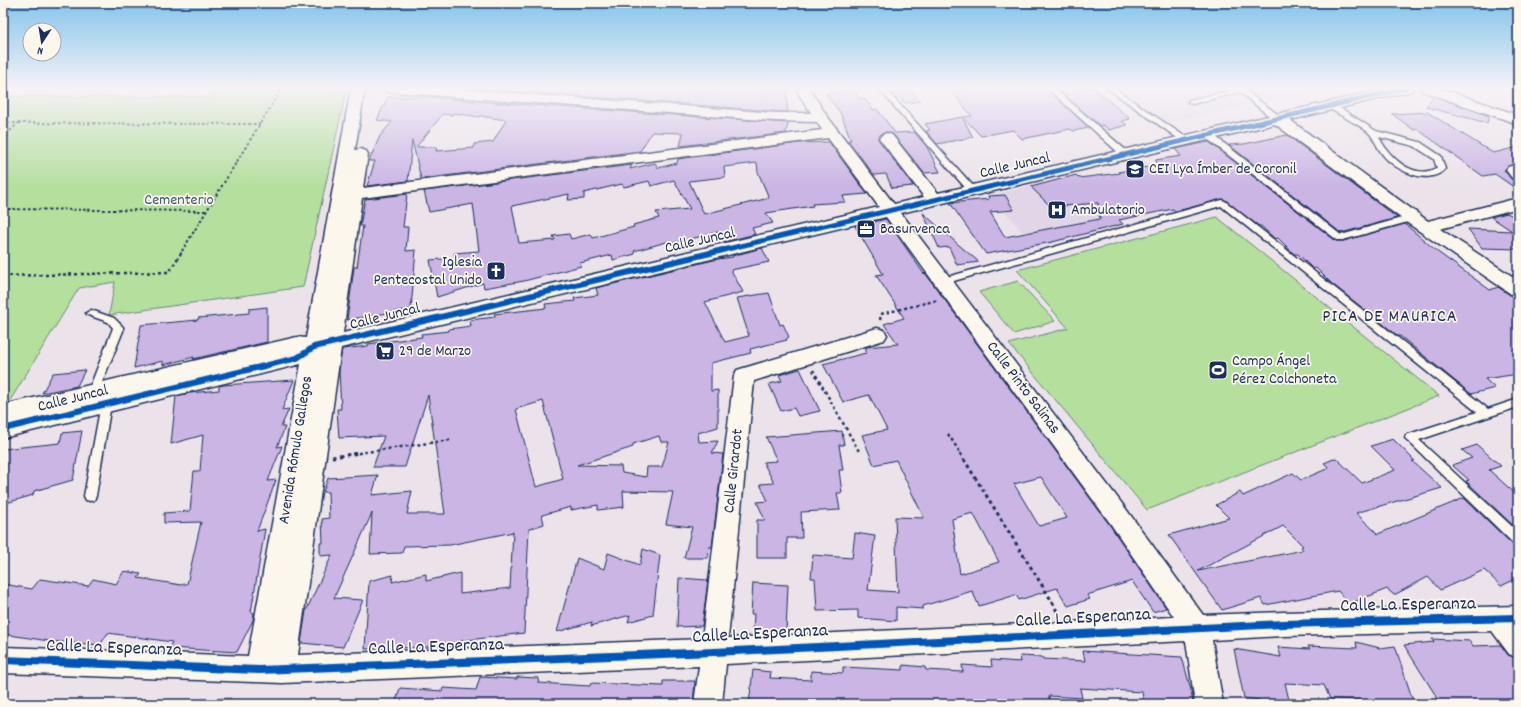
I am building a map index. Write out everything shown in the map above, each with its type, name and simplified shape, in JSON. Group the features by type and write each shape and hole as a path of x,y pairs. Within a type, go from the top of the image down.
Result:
{"street":[{"name":"Avenida Rómulo Gallegos","path":"347,195 355,121"},
{"name":"Avenida Rómulo Gallegos","path":"271,670 347,195 363,121"},
{"path":"800,121 826,125"},
{"name":"Calle Pinto Salinas","path":"823,121 888,210 1118,516 1197,628 1209,704"},
{"name":"Calle Juncal","path":"3,413 100,398 297,358 322,345 1264,121"},
{"path":"1281,121 1419,223 1518,289"},
{"path":"347,195 826,125"},
{"path":"887,138 934,199"},
{"path":"1518,169 1514,170 1518,175"},
{"path":"1419,223 1518,203"},
{"name":"Calle Girardot","path":"708,704 744,376 804,356 877,335"},
{"name":"Avenida Rómulo Gallegos","path":"271,670 314,459 322,345"},
{"name":"Calle Juncal","path":"3,429 100,398"},
{"path":"1509,619 1518,645"},
{"name":"Calle La Esperanza","path":"3,660 271,670 714,652 1283,624 1509,619"}],"lane":[{"path":"910,121 972,190"},
{"path":"1088,121 1126,154"},
{"path":"1158,121 1186,140"},
{"path":"1355,121 1374,133 1416,144 1438,158 1441,169 1435,173 1422,174 1400,168 1379,146 1374,133"},
{"path":"1208,134 1340,238 1419,223"},
{"path":"948,289 1222,203 1486,414"},
{"path":"90,496 100,398 98,377 118,331 118,327 111,320 92,313"},
{"path":"1518,403 1410,438 1518,540"}],"path":[{"path":"3,276 170,272 263,121"},
{"path":"3,123 261,124"},
{"path":"3,138 18,123"},
{"path":"3,209 207,211"},
{"path":"877,335 881,314 948,289"},
{"path":"804,356 860,453"},
{"path":"948,434 1053,603 1067,634"},
{"path":"314,459 450,440"}],"shaded area":[{"name":"Ambulatorio","path":"1075,175 1124,225 1035,248 992,195"}],"green space":[{"name":"Cementerio","path":"3,121 340,121 303,287 109,315 115,282 79,288 3,412"},
{"name":"Campo Ángel Pérez Colchoneta","path":"1217,217 1439,396 1147,510 1009,344 1068,328 1017,270"},
{"path":"1018,281 1055,321 1014,334 979,292"},
{"path":"231,698 229,704 81,704"}],"building":[{"path":"384,121 437,121 416,147 437,147 436,151 474,148 474,144 493,142 505,121 759,121 788,123 786,133 680,146 683,133 652,132 640,151 421,179 412,140 408,181 367,186 375,161 369,161 380,136 392,122"},
{"path":"844,121 886,121 895,133 914,132 927,147 940,172 924,173 893,134 886,132 881,134 878,139 913,186 892,188 886,174 874,175 848,140 851,140"},
{"path":"941,121 964,121 973,137 937,144 926,131 930,130 925,124"},
{"path":"967,121 1081,121 1089,128 1073,131 1070,129 1022,139 1013,130 981,136"},
{"path":"1094,121 1122,121 1127,125 1109,130 1103,125 1100,126"},
{"path":"1402,121 1441,121 1493,153 1518,147 1518,163 1508,166 1504,170 1511,179 1518,181 1518,190 1495,174 1483,176 1417,129 1414,130"},
{"path":"1287,135 1397,218 1341,233 1229,145 1244,144"},
{"path":"829,142 867,194 843,196 845,202 812,204 813,206 766,213 773,223 752,228 755,234 724,242 718,232 671,244 670,241 634,251 635,254 613,260 612,255 580,263 581,266 524,281 484,288 483,283 437,297 430,260 455,258 454,253 479,251 473,204 429,212 424,191 632,165 630,169 655,163 658,168 677,163 678,159 799,143","holes":["757,163 758,172 769,198 704,214 689,181 725,177 724,167","674,180 690,209 656,212 659,218 633,225 634,227 593,238 591,234 571,239 569,234 553,236 555,240 519,243 512,206 569,194 568,200 584,199 584,193 622,184 624,187 649,181 651,186"]},
{"path":"1209,142 1336,241 1343,241 1405,224 1439,253 1490,290 1498,287 1510,295 1518,296 1518,374 1485,379 1495,388 1471,394 1400,336 1398,336 1331,283 1316,268 1313,269 1298,254 1294,254 1278,238 1275,239 1261,226 1222,199 1185,209 1175,211 1173,209 1119,220 1123,224 1052,242 986,254 950,203 989,199 988,196 1005,195 1014,210 990,212 1005,237 1100,219 1098,203 1051,207 1031,187 1076,175 1079,178 1120,173 1118,172 1159,165 1155,160 1181,156 1175,149"},
{"path":"407,194 403,227 408,227 406,251 416,250 411,309 347,320 354,267 357,267 363,226 360,226 365,199"},
{"path":"923,213 979,262 957,265 949,247 939,248"},
{"path":"1507,213 1513,216 1518,215 1518,249 1482,248 1468,229 1512,231 1491,217"},
{"path":"886,219 924,274 925,273 1109,524 1166,608 1153,612 1132,581 1087,595 1090,599 1068,606 1057,588 1019,600 1016,595 979,606 972,591 923,606 923,609 896,607 896,621 858,618 858,610 817,611 815,578 811,578 813,555 852,558 855,533 875,536 868,590 898,592 895,517 924,518 896,460 874,465 862,435 887,430 869,395 843,402 823,364 866,353 866,347 898,344 884,324 904,318 876,275 883,274 855,226","holes":["1041,477 1067,518 1039,526 1014,484","973,513 999,562 960,574 952,519"]},
{"path":"762,248 769,262 731,270 743,292 705,302 725,342 749,336 737,298 769,293 780,325 783,324 789,337 786,339 787,340 750,349 751,353 711,363 711,391 718,390 718,427 698,433 699,442 718,441 712,453 723,454 712,547 709,547 708,558 684,558 692,527 666,524 673,492 623,491 624,507 598,510 598,505 571,510 571,507 542,515 544,524 529,529 524,633 460,641 460,646 365,649 369,581 393,575 392,582 426,574 426,581 460,573 460,594 510,588 513,532 450,545 404,546 402,553 370,554 372,513 334,598 363,600 343,647 301,643 306,611 332,555 320,556 320,543 323,543 322,519 329,518 328,492 323,492 328,478 378,475 372,495 412,491 407,514 445,514 428,395 405,467 373,467 384,436 339,438 337,409 341,409 339,371 342,349 422,337 421,334 449,331 449,329 471,326 470,320 495,317 494,314 546,308 545,304 575,301 574,298 598,295 596,288 718,259 733,257 732,256","holes":["543,401 563,479 536,487 516,409","659,436 661,442 669,442 662,467 647,467 646,477 622,473 621,466 577,465 633,447 633,444"]},
{"path":"267,307 267,342 163,365 163,361 134,368 141,325 198,320 198,318 249,313 249,309"},
{"path":"800,369 820,411 798,416 794,408 781,411 769,384 782,381 779,375"},
{"path":"85,370 77,386 42,393 53,373"},
{"path":"294,380 282,410 289,409 281,427 285,427 277,447 282,446 268,481 276,480 257,531 265,529 251,612 254,613 253,620 237,652 169,648 172,642 108,633 100,645 49,641 3,634 3,584 32,589 40,579 88,586 93,579 116,584 124,571 141,574 138,578 181,585 187,584 201,522 164,523 164,513 190,511 194,471 200,471 203,435 171,444 176,396 219,390 219,386 224,385"},
{"path":"82,431 73,480 34,491 33,495 3,504 3,449 60,443 62,433"},
{"path":"842,431 844,445 839,445 843,470 839,470 842,493 837,493 840,510 801,512 802,538 787,538 787,558 757,558 757,520 765,520 757,502 768,501 760,484 774,483 763,462 777,461 766,437"},
{"path":"1393,439 1415,461 1412,461 1442,488 1356,513 1378,534 1464,498 1513,545 1518,546 1518,578 1501,586 1484,570 1440,590 1428,577 1394,595 1387,589 1349,604 1338,591 1265,605 1261,598 1222,610 1169,535 1229,518 1216,505 1240,492 1243,496 1293,473 1301,480 1329,468 1324,463 1336,458 1362,483 1395,470 1371,446","holes":["1283,526 1303,546 1301,547 1303,550 1198,571"]},
{"path":"1477,445 1501,466 1489,470 1518,496 1518,530 1466,481 1469,480 1452,465 1472,458 1462,450"},
{"path":"643,549 660,555 653,615 628,622 630,615 591,626 592,622 557,632 577,558 604,569 608,553 640,565"},
{"path":"679,578 708,580 702,626 677,627"},
{"path":"753,583 788,585 786,632 753,630 754,614 751,614"},
{"path":"1432,639 1470,641 1473,646 1501,645 1508,655 1518,659 1518,704 1441,704 1404,645 1434,642"},
{"path":"1356,642 1380,648 1395,646 1414,704 1362,704 1361,700 1330,699 1324,685 1285,683 1290,704 1260,704 1259,700 1244,698 1234,649 1281,657 1278,647 1310,649 1308,646 1357,648"},
{"path":"1083,651 1182,657 1191,690 1193,704 1144,704 1142,692 1080,688 1082,698 1049,696 1050,704 749,704 753,670 771,672 770,678 811,680 811,671 843,673 843,667 903,670 903,665 925,667 926,670 963,672 962,665 992,667 991,660 1021,662 1020,656 1042,657 1043,659 1085,661"},
{"path":"480,677 517,679 517,677 539,678 538,683 590,686 591,683 663,686 663,681 695,681 693,704 395,704 400,688 442,691 443,688 476,690"}],"cycle path":[{"path":"3,429 297,358 314,347 1267,121"},
{"path":"3,660 259,670 714,652 1283,624 1518,618"}],"place":[{"name":"CEI Lya Ímber de Coronil","path":"1135,169"},
{"name":"Ambulatorio","path":"1057,210"},
{"name":"Basurvenca","path":"866,229"},
{"name":"Iglesia Pentecostal Unido","path":"496,271"},
{"name":"29 de Marzo","path":"385,351"},
{"name":"Campo Ángel Pérez Colchoneta","path":"1218,370"}],"district":[{"name":"PICA DE MAURICA","path":"1390,317"}]}
